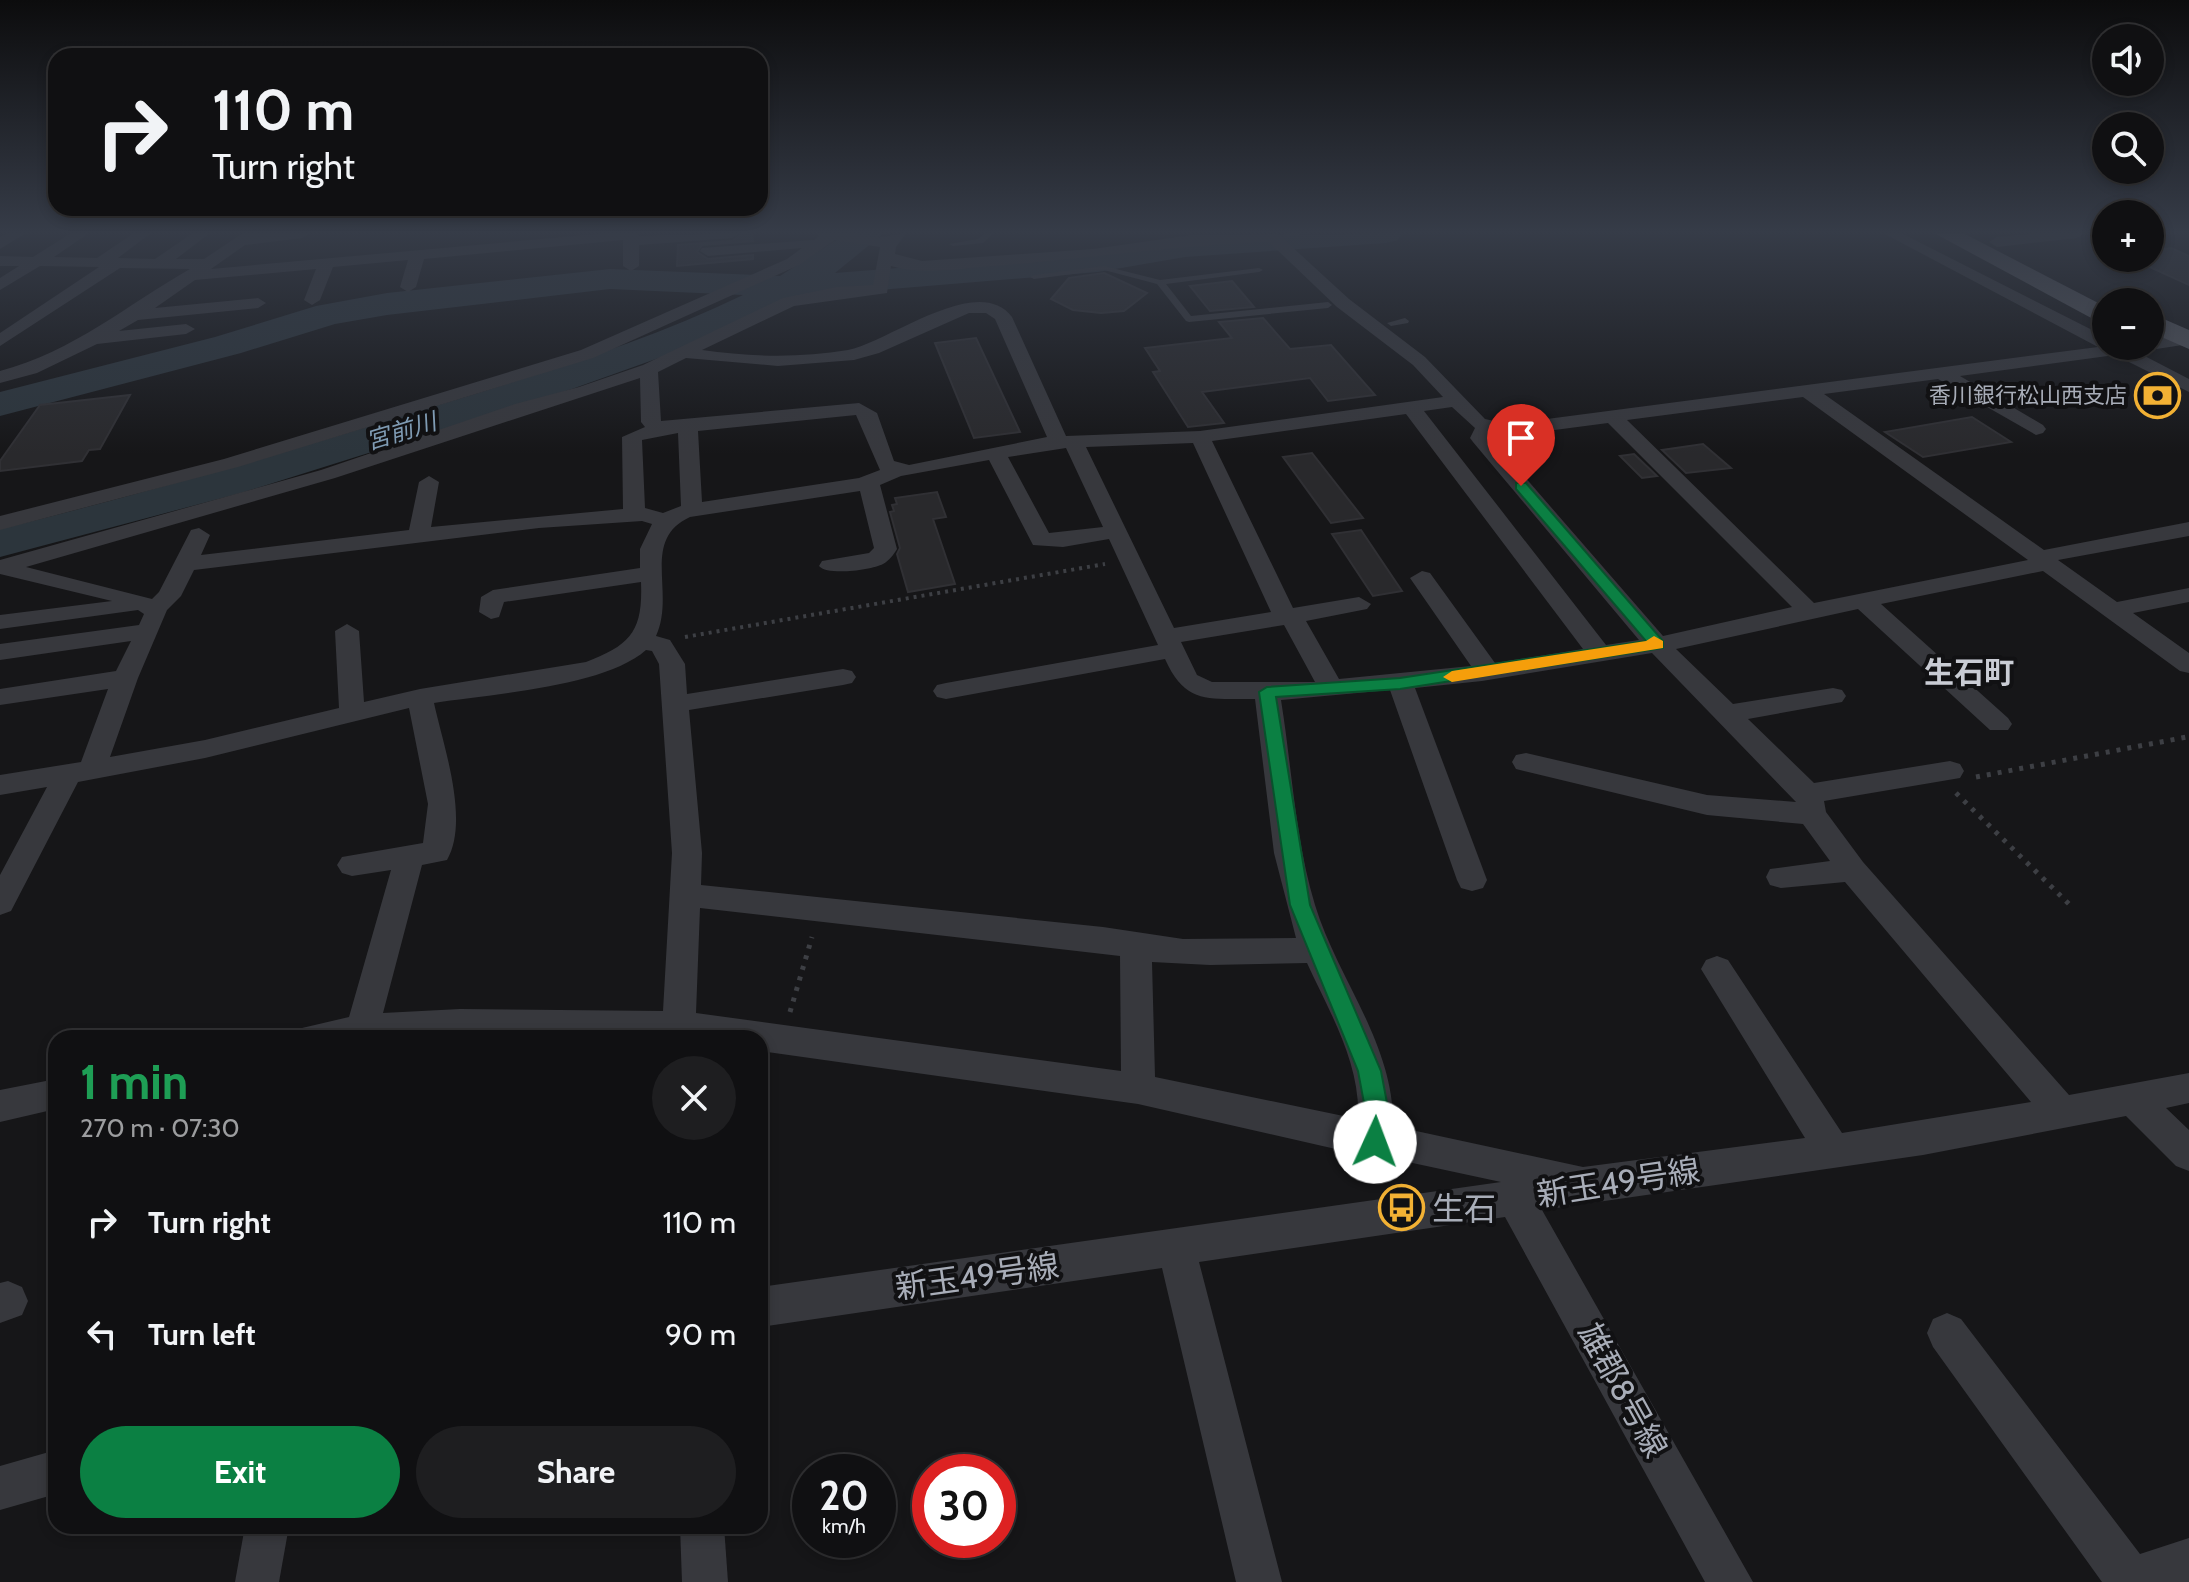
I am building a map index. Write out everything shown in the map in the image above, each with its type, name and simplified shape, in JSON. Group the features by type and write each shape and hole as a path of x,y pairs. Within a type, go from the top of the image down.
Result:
{"main road":[{"path":"2164,341 2188,345"}],"street":[{"path":"0,341 47,307"},
{"path":"0,377 54,360 141,307"},
{"path":"129,315 217,307"},
{"path":"658,429 651,422 649,369 661,342 711,307"},
{"path":"0,523 231,463 587,354 661,342 774,307"},
{"path":"1343,307 1391,323 1454,401 1485,427 1508,430 2092,355"},
{"path":"2033,307 2092,338"},
{"path":"661,342 716,358 832,359 873,349 963,309 994,309 1003,317 1116,531 1187,680 1195,686 1267,692 1332,690 1601,655 2033,567 2050,555 2189,529"},
{"path":"92,339 215,326"},
{"path":"2136,360 2189,386"},
{"path":"0,567 328,474 649,369"},
{"path":"1945,375 2036,429"},
{"path":"1808,391 2189,665"},
{"path":"185,564 419,535 634,514 663,520 692,511 869,483 898,470 1067,442 1200,437 1454,401"},
{"path":"1411,407 1601,655"},
{"path":"634,514 632,437 658,429 688,429 859,409 870,419 885,463 898,470"},
{"path":"1613,417 1809,611"},
{"path":"1485,427 1480,438 1658,645 1810,804 1852,870 2062,1113"},
{"path":"688,429 692,511"},
{"path":"1200,437 1288,616 1332,690"},
{"path":"996,454 1041,540 1063,540 1116,531"},
{"path":"419,535 429,482"},
{"path":"830,564 876,559 886,549 869,483"},
{"path":"663,520 653,535 649,626 651,643 672,664 687,853 678,1030"},
{"path":"0,903 80,772 125,678 150,614 169,596 199,535"},
{"path":"0,567 150,614"},
{"path":"491,612 493,597 652,573"},
{"path":"1422,578 1488,672"},
{"path":"2111,610 2189,595"},
{"path":"1864,601 1998,725"},
{"path":"946,691 1288,616 1359,604"},
{"path":"0,622 150,614"},
{"path":"0,652 150,614"},
{"path":"347,631 352,713"},
{"path":"0,785 163,758 420,697 590,669 651,643"},
{"path":"675,704 843,677"},
{"path":"0,697 125,678"},
{"path":"1400,683 1472,880"},
{"path":"1267,692 1300,905 1370,1071 1378,1119 1375,1142"},
{"path":"1726,714 1833,696"},
{"path":"352,865 437,852 442,804 420,697"},
{"path":"1526,762 1707,805 1810,804 1942,772"},
{"path":"362,1028 410,856"},
{"path":"1781,877 1852,870"},
{"path":"686,895 1103,939 1136,949 1176,953 1319,950"},
{"path":"1136,949 1138,1089"},
{"path":"1717,969 1833,1151"},
{"path":"352,1030 460,1023 630,1030"},
{"path":"768,1039 1138,1089 1375,1142 1586,1184"},
{"name":"新玉49号線","path":"768,1306 1515,1198 1586,1184 1923,1139 2189,1088"},
{"path":"0,1106 48,1096"},
{"path":"2133,1099 2189,1154"},
{"name":"雄郡8号線","path":"1515,1198 1730,1582"},
{"path":"1176,1247 1259,1582"},
{"path":"1947,1333 2128,1581 2189,1561"},
{"path":"0,1488 48,1474"},
{"path":"257,1580 266,1534"},
{"path":"702,1534 705,1582"}],"lane":[{"path":"1179,307 1189,319 1307,307"}],"path":[{"path":"651,643 1130,560"},
{"path":"1942,772 1964,779 2187,737"},
{"path":"1942,772 2069,904"},
{"path":"782,1040 819,909"}],"building":[{"path":"1067,307 1129,307 1124,311 1101,313"},
{"path":"1207,307 1254,307 1210,311"},
{"path":"1263,318 1290,349 1331,345 1375,395 1328,401 1310,378 1202,392 1224,423 1188,427 1153,372 1160,371 1145,348 1232,338 1219,322"},
{"path":"976,338 1020,432 974,438 935,343"},
{"path":"130,395 100,449 89,450 82,461 0,471 0,461 40,405"},
{"path":"1972,417 2011,442 1923,457 1885,432"},
{"path":"1703,444 1731,468 1686,473 1662,450"},
{"path":"1312,453 1363,518 1331,523 1283,457"},
{"path":"1634,454 1657,476 1642,478 1620,456"},
{"path":"937,492 946,517 933,519 955,584 908,592 897,554 900,548 890,512 894,511 892,505 897,504 895,498"},
{"path":"1361,530 1402,591 1373,596 1332,534"}],"waterway":[{"name":"宮前川","path":"0,404 228,345 329,314 371,307"},
{"name":"宮前川","path":"0,543 281,467 503,398 668,342 748,307"}],"slow traffic":[{"path":"1452,677 1658,645 1654,641"}],"place":[{"name":"香川銀行松山西支店","path":"2158,395"},
{"name":"生石","path":"1401,1208"}],"district":[{"name":"生石町","path":"1969,672"}],"route":[{"path":"1375,1142 1378,1119 1370,1071 1300,905 1267,692 1400,683 1658,645 1521,486"}]}
